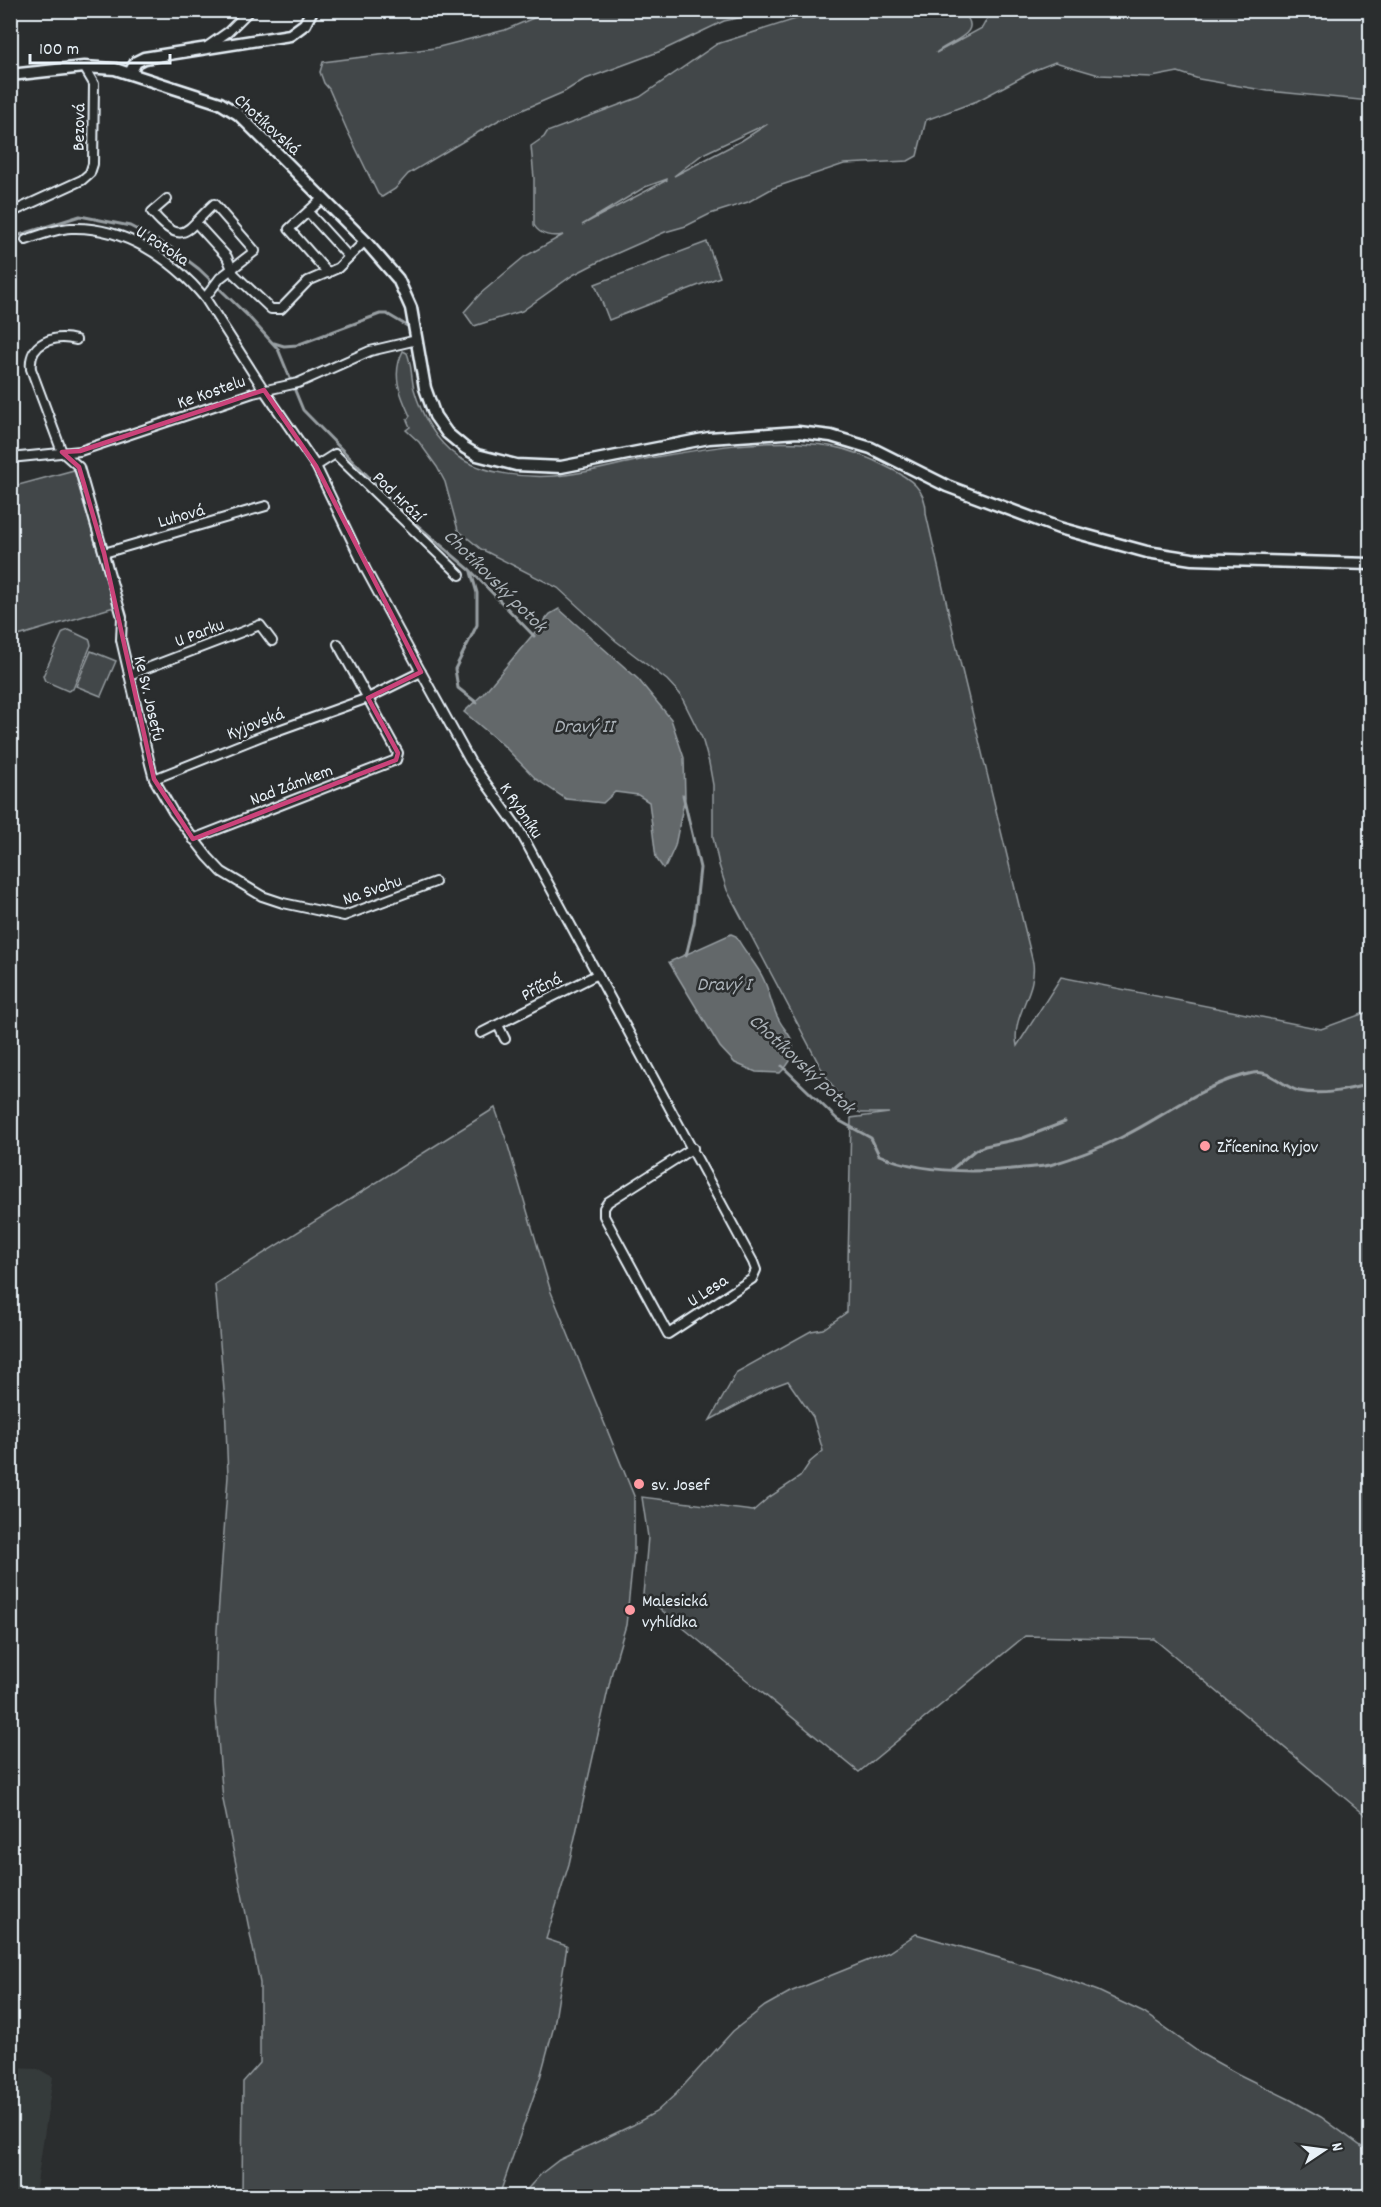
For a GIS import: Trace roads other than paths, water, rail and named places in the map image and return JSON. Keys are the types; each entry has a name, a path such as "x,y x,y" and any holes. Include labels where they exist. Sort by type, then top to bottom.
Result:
{"street":[{"path":"202,50 228,32 250,10"},
{"path":"130,73 136,62 144,58 290,35 305,24 312,10"},
{"name":"Bezová","path":"10,213 82,180 90,172 93,164 94,84 84,67"},
{"name":"Chotíkovská","path":"10,75 100,67 130,73 220,103 238,114 365,241 402,286 411,308 425,388 435,416 447,433 477,455 516,465 561,467 710,438 798,432 831,436 871,448 946,486 1059,528 1116,545 1192,559 1371,564"},
{"path":"323,198 289,229 328,273"},
{"name":"U Potoka","path":"167,199 152,212 162,224 173,231 182,232 191,228 214,204 255,251 220,278 208,295"},
{"path":"308,212 349,257"},
{"name":"U Potoka","path":"196,223 227,257 232,270 274,310 285,306 308,281 338,268 365,241"},
{"name":"U Potoka","path":"26,240 73,228 133,239 182,273 208,295 264,390"},
{"path":"62,452 31,369 30,359 37,346 62,337 76,340"},
{"name":"Ke Kostelu","path":"10,458 80,451 264,390 298,383 370,351 417,340"},
{"name":"K Rybníku","path":"264,390 316,466 366,570 470,761 518,828 693,1148"},
{"name":"Ke Sv. Josefu","path":"62,452 79,467 104,553 122,617 121,640 154,779 173,812 222,872 262,896 283,903"},
{"name":"Pod Hrází","path":"316,466 334,454 460,575"},
{"name":"Luhová","path":"104,553 266,506"},
{"name":"U Parku","path":"129,675 260,625 272,641"},
{"path":"338,644 368,698"},
{"name":"Kyjovská","path":"154,779 262,736 368,698 421,672"},
{"name":"Nad Zámkem","path":"193,839 396,760 398,756 368,698"},
{"name":"Na Svahu","path":"283,903 344,916 435,882"},
{"name":"Příčná","path":"481,1033 598,974"},
{"path":"498,1025 505,1039"},
{"name":"U Lesa","path":"693,1148 756,1270 752,1279 668,1334 604,1216 604,1208 608,1202 693,1148"}],"water":[{"name":"Dravý II","path":"559,609 638,679 671,719 684,758 685,797 675,846 663,868 656,858 649,802 638,795 615,792 603,803 566,799 536,779 503,745 464,712 483,694 550,614"},
{"name":"Dravý I","path":"731,934 736,936 761,974 781,1024 792,1041 792,1056 780,1073 756,1072 735,1063 720,1047 669,962"}],"waterway":[{"name":"Chotíkovský potok","path":"10,238 80,216 130,226 170,247 199,269 248,316 278,349 303,410 410,519 470,570 534,636"},
{"path":"274,343 284,346 297,345 380,314 387,314 409,327"},
{"path":"471,572 477,593 477,625 455,669 458,688 477,703"},
{"name":"Chotíkovský potok","path":"683,795 700,868 694,923 686,956"},
{"name":"Chotíkovský potok","path":"782,1066 838,1120 871,1138 879,1155 913,1166 968,1171 1043,1166 1068,1159 1122,1137 1218,1084 1253,1073 1259,1072 1271,1076 1299,1091 1317,1093 1334,1092 1370,1084"},
{"path":"952,1169 975,1150 1023,1138 1065,1122"}],"place":[{"name":"Zřícenina Kyjov","path":"1205,1146"},
{"name":"sv. Josef","path":"639,1484"},
{"name":"Malesická vyhlídka","path":"630,1610"}]}
